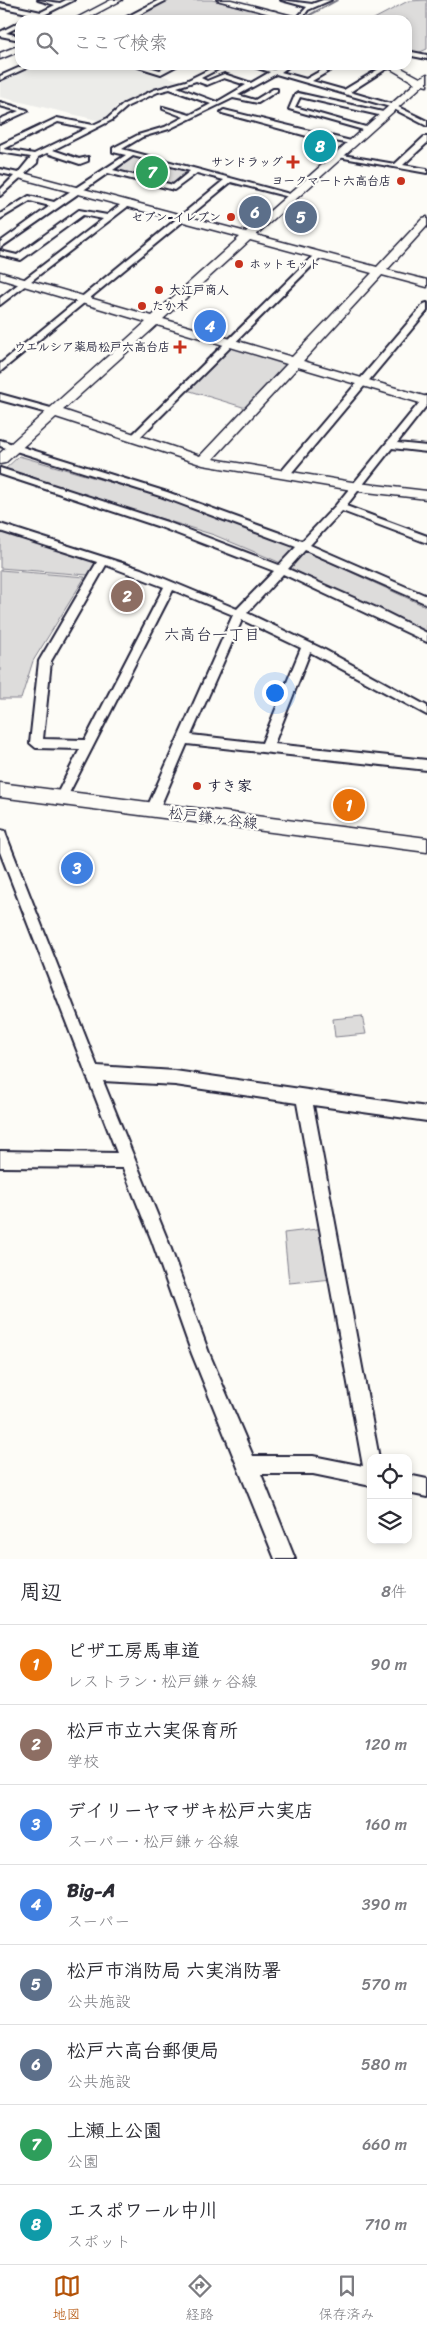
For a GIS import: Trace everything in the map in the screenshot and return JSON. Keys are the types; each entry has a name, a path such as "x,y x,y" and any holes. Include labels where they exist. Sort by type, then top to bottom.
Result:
{"street":[{"path":"40,0 60,5"},
{"path":"0,5 41,14 71,0"},
{"path":"87,15 118,0"},
{"path":"134,15 164,0"},
{"path":"221,0 285,15"},
{"path":"284,0 312,6"},
{"path":"302,15 306,9 328,0"},
{"path":"270,15 274,12"},
{"path":"15,26 0,34 15,37"},
{"path":"0,56 15,50"},
{"path":"417,55 427,50"},
{"path":"412,54 427,57"},
{"path":"0,78 18,70"},
{"path":"0,149 35,156 110,119 126,105 212,70"},
{"path":"269,70 345,92 427,124"},
{"path":"279,70 217,104 167,128 140,136 116,150 292,196"},
{"path":"308,81 327,70"},
{"path":"345,92 381,70"},
{"path":"0,460 351,142 388,110 425,83 400,70"},
{"path":"195,78 208,83 224,76 252,85"},
{"path":"171,88 217,104"},
{"path":"232,96 256,102 275,90"},
{"path":"367,129 291,108 298,95 388,110"},
{"path":"0,104 25,110 0,122"},
{"path":"165,108 190,117"},
{"path":"224,112 308,134 351,142"},
{"path":"0,149 57,120 93,127"},
{"path":"397,166 427,139"},
{"path":"46,150 80,162 85,159"},
{"path":"0,246 76,190 130,154"},
{"path":"0,194 34,161 35,156"},
{"path":"337,156 427,171"},
{"path":"106,170 174,188 195,171"},
{"path":"0,171 427,284"},
{"path":"0,370 229,180"},
{"path":"0,217 28,198 55,205"},
{"path":"0,302 127,204"},
{"path":"0,253 18,258 82,212 108,218"},
{"path":"203,461 427,220"},
{"path":"134,438 320,255"},
{"path":"0,275 426,401 358,487 239,614 152,810"},
{"path":"284,475 427,306"},
{"path":"0,397 55,412 203,461 358,487 427,495"},
{"path":"0,443 194,503 305,545 427,600"},
{"path":"390,445 427,449"},
{"path":"0,471 170,526 282,569 374,611 427,638"},
{"path":"340,507 427,540"},
{"path":"0,528 103,560 239,614 307,646 427,711"},
{"path":"88,745 36,743 45,661 103,560"},
{"path":"61,798 170,586"},
{"path":"266,748 307,646"},
{"path":"185,739 427,766"},
{"name":"松戸鎌ヶ谷線","path":"0,790 427,845"},
{"path":"0,835 92,1073 160,1241 201,1354 285,1559"},
{"path":"92,1073 175,1078 427,1114"},
{"path":"304,1097 370,1454"},
{"path":"0,1158 128,1161"},
{"path":"248,1465 314,1465 367,1476"},
{"path":"412,1485 427,1488"}],"shaded area":[{"path":"168,0 212,0 269,14 268,15 139,15"},
{"path":"427,0 427,49 418,53 412,52 412,15 381,15 408,1"},
{"path":"25,70 143,70 182,81 119,104 101,121 0,97 0,80"},
{"path":"134,157 190,171 191,173 175,186 112,171 112,169 129,158"},
{"path":"234,348 284,363 285,365 246,408 187,390 228,349"},
{"path":"19,456 189,505 296,547 427,607 427,634 274,560 214,535 4,470"},
{"path":"0,530 93,560 96,565 88,575 0,568"},
{"path":"0,570 85,577 33,661 21,699 0,699"},
{"path":"362,1016 366,1034 335,1037 333,1019"},
{"path":"325,1228 333,1279 289,1283 284,1233"}],"waterway":[{"path":"310,15 337,0"}],"place":[{"name":"エスポワール中川","path":"320,146"},
{"name":"サンドラッグ","path":"293,162"},
{"name":"上瀬上公園","path":"152,172"},
{"name":"ヨークマート六高台店","path":"401,181"},
{"name":"松戸六高台郵便局","path":"255,212"},
{"name":"セブン-イレブン","path":"231,217"},
{"name":"松戸市消防局 六実消防署","path":"301,217"},
{"name":"ホットモット","path":"239,264"},
{"name":"大江戸商人","path":"159,290"},
{"name":"たか木","path":"142,306"},
{"name":"Big-A","path":"210,326"},
{"name":"ウエルシア薬局松戸六高台店","path":"180,347"},
{"name":"松戸市立六実保育所","path":"127,596"},
{"name":"すき家","path":"197,786"},
{"name":"ピザ工房馬車道","path":"349,805"},
{"name":"デイリーヤマザキ松戸六実店","path":"77,868"}],"district":[{"name":"六高台一丁目","path":"212,634"}]}
